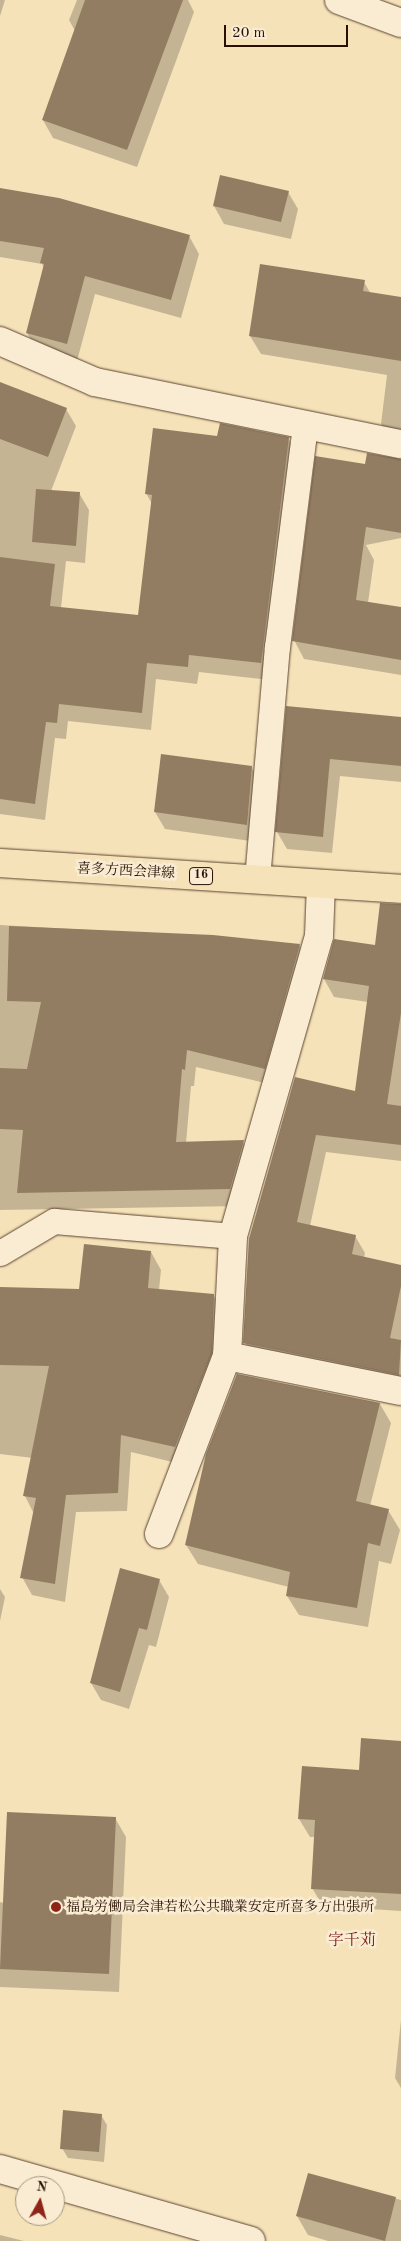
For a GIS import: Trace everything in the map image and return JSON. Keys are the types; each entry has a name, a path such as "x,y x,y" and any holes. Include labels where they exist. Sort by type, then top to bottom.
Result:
{"main road":[{"name":"喜多方西会津線","path":"0,863 401,889"}],"street":[{"path":"339,0 401,23"},
{"path":"0,341 95,382 401,444"},
{"path":"159,1534 226,1356 233,1236 319,936 321,884"},
{"path":"226,1356 401,1391"},
{"path":"0,2169 251,2241"}],"lane":[{"path":"257,879 277,647 305,424"},
{"path":"0,1253 54,1221 233,1236"}],"building":[{"path":"85,0 183,0 127,150 42,120"},
{"path":"220,175 289,191 281,222 213,206"},
{"path":"0,188 59,198 190,235 171,300 85,276 67,344 26,333 44,264 40,263 44,248 0,241"},
{"path":"260,264 365,280 363,291 401,297 401,361 249,336"},
{"path":"0,382 67,408 48,457 0,439"},
{"path":"220,423 289,437 261,663 189,655 188,667 147,663 142,713 59,704 57,723 46,722 35,804 0,799 0,557 55,564 50,606 138,615 152,495 145,494 153,428 217,436"},
{"path":"367,453 401,459 401,533 366,527 356,600 401,607 401,660 292,641 315,456 365,464"},
{"path":"36,489 80,492 76,546 32,542"},
{"path":"286,706 401,717 401,766 330,759 323,837 275,832"},
{"path":"161,754 252,766 247,825 154,812"},
{"path":"380,903 401,904 401,1013 387,1104 401,1106 401,1145 316,1135 297,1222 356,1235 352,1254 401,1265 401,1286 390,1338 401,1340 399,1375 243,1343 249,1239 295,1077 355,1091 369,986 323,979 334,939 375,945"},
{"path":"9,926 213,935 300,944 265,1069 187,1050 185,1070 182,1069 176,1142 244,1140 230,1189 17,1193 23,1130 0,1129 0,1068 27,1069 41,1002 7,1001"},
{"path":"84,1244 151,1251 148,1288 214,1294 212,1353 175,1447 121,1435 118,1493 66,1495 55,1584 20,1578 36,1498 23,1496 49,1366 0,1365 0,1287 79,1289"},
{"path":"237,1374 380,1403 356,1501 389,1509 380,1546 368,1543 357,1608 286,1596 290,1572 185,1545 206,1454"},
{"path":"120,1568 160,1579 147,1630 139,1628 120,1692 90,1683"},
{"path":"361,1738 401,1741 401,1894 311,1889 315,1820 298,1819 302,1766 359,1770"},
{"path":"7,1812 116,1817 109,1974 0,1969"},
{"path":"63,2110 102,2114 99,2152 60,2149"},
{"path":"308,2173 396,2197 385,2241 296,2216"}],"place":[{"name":"福島労働局会津若松公共職業安定所喜多方出張所","path":"56,1907"}],"district":[{"name":"字千苅","path":"352,1941"}]}
